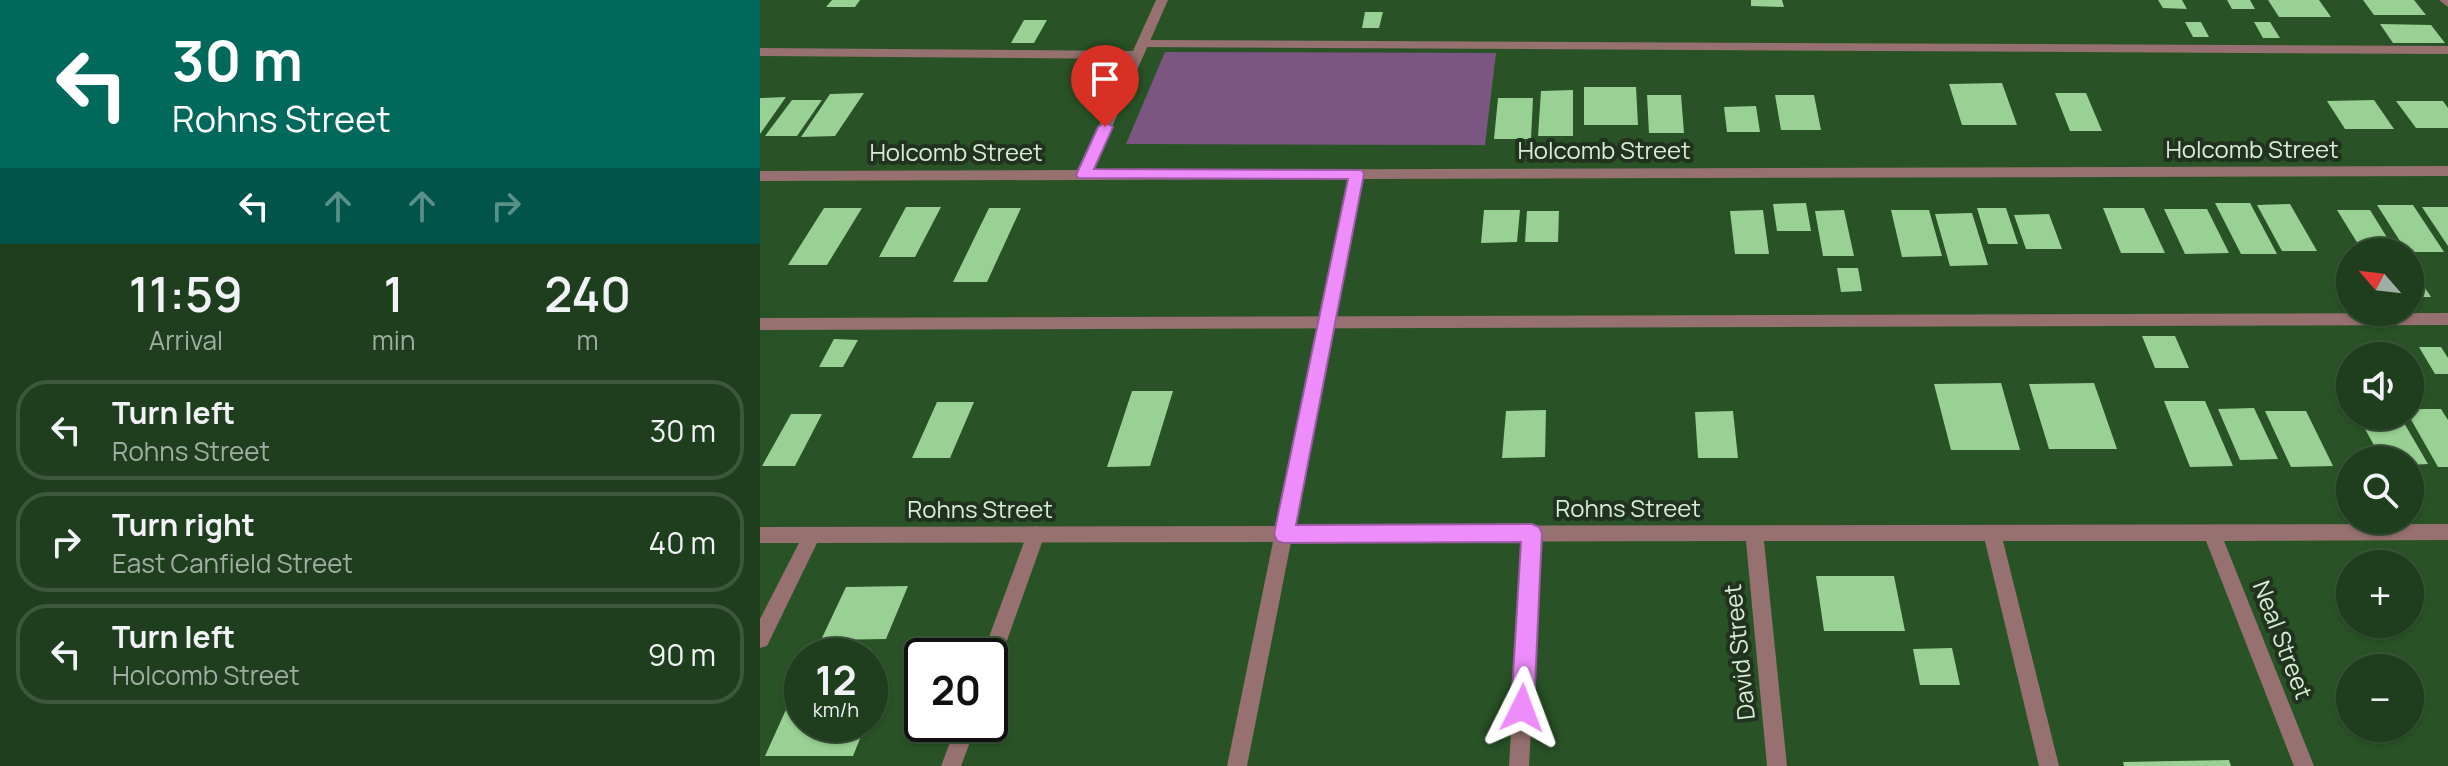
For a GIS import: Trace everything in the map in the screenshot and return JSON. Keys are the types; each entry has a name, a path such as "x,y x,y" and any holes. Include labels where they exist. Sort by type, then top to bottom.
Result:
{"street":[{"path":"1084,175 1162,0"},
{"path":"760,52 2448,50"},
{"name":"Holcomb Street","path":"760,176 2448,171"},
{"path":"1237,766 1356,174"},
{"path":"760,324 2448,319"},
{"name":"Neal Street","path":"2212,532 2304,766"},
{"name":"Rohns Street","path":"760,535 2448,532"},
{"path":"1519,766 1532,533"},
{"name":"David Street","path":"1754,533 1777,766"},
{"path":"1992,533 2049,766"},
{"path":"998,638 1036,534"},
{"path":"760,639 812,535"},
{"path":"951,766 960,742"}],"shaded area":[{"path":"1165,52 1496,53 1485,145 1126,144"}],"building":[{"path":"832,0 860,0 855,7 826,7"},
{"path":"1751,0 1782,0 1784,7 1751,6"},
{"path":"2158,0 2182,0 2187,9 2163,8"},
{"path":"2227,0 2250,0 2255,9 2232,9"},
{"path":"2268,0 2319,0 2331,17 2279,17"},
{"path":"2363,0 2414,0 2426,15 2374,15"},
{"path":"1365,12 1383,12 1379,28 1362,28"},
{"path":"1024,20 1047,20 1034,43 1011,43"},
{"path":"2185,22 2201,22 2209,37 2193,37"},
{"path":"2254,22 2270,22 2280,38 2263,38"},
{"path":"2380,24 2431,25 2445,43 2393,43"},
{"path":"2002,83 2017,125 1962,125 1949,84"},
{"path":"1584,87 1636,87 1638,125 1584,125"},
{"path":"1573,90 1573,136 1538,136 1541,91"},
{"path":"864,93 835,136 801,137 830,94"},
{"path":"2055,93 2086,93 2102,131 2070,131"},
{"path":"1647,95 1681,95 1684,133 1649,133"},
{"path":"1775,95 1814,95 1821,130 1781,130"},
{"path":"786,97 760,134 760,98"},
{"path":"1498,98 1533,98 1531,139 1494,139"},
{"path":"792,100 822,100 797,136 765,136"},
{"path":"2374,100 2394,129 2345,129 2327,101"},
{"path":"2396,101 2443,101 2448,108 2448,128 2416,128"},
{"path":"1756,106 1760,132 1727,132 1724,107"},
{"path":"1806,203 1811,231 1777,231 1773,204"},
{"path":"2215,203 2250,203 2277,254 2241,254"},
{"path":"2290,204 2317,251 2282,251 2257,205"},
{"path":"2377,205 2413,205 2444,252 2424,252 2424,238 2398,238"},
{"path":"906,207 941,207 915,257 879,257"},
{"path":"2422,207 2448,207 2448,246"},
{"path":"824,208 862,208 827,265 788,265"},
{"path":"989,208 1021,208 987,282 953,282"},
{"path":"1977,208 2006,208 2018,244 1988,244"},
{"path":"2103,208 2144,208 2165,253 2121,253"},
{"path":"2164,209 2207,209 2229,253 2185,254"},
{"path":"1484,210 1520,210 1517,242 1481,243"},
{"path":"1763,210 1769,254 1735,254 1730,211"},
{"path":"1844,210 1854,256 1823,256 1815,211"},
{"path":"1891,210 1929,210 1942,256 1902,257"},
{"path":"2337,210 2370,210 2387,238 2354,238"},
{"path":"1527,211 1559,211 1558,242 1525,242"},
{"path":"1972,213 1988,265 1950,266 1935,214"},
{"path":"2049,214 2062,249 2026,249 2014,215"},
{"path":"1837,268 1858,268 1862,291 1841,292"},
{"path":"2142,336 2175,336 2189,368 2155,368"},
{"path":"834,339 858,340 843,367 819,367"},
{"path":"2424,347 2441,347 2448,358 2448,374 2435,374 2424,355"},
{"path":"2001,383 2020,450 1951,450 1934,384"},
{"path":"2094,383 2117,449 2049,449 2029,384"},
{"path":"1132,391 1173,391 1150,466 1107,467"},
{"path":"2164,401 2205,401 2233,466 2190,467"},
{"path":"937,402 974,402 950,458 912,458"},
{"path":"2254,408 2278,459 2240,460 2218,409"},
{"path":"2424,409 2441,409 2448,420 2448,467 2438,467 2417,430 2424,430"},
{"path":"1546,410 1545,457 1502,458 1506,411"},
{"path":"1733,411 1738,458 1698,458 1695,412"},
{"path":"2265,411 2306,411 2333,466 2291,467"},
{"path":"791,414 822,414 795,466 762,466"},
{"path":"2366,430 2408,430 2418,446 2374,446"},
{"path":"1816,576 1894,576 1905,631 1824,631"},
{"path":"908,586 886,638 822,638 846,587"},
{"path":"1952,648 1960,685 1920,685 1913,649"},
{"path":"784,714 784,742 859,742 853,756 765,756"},
{"path":"2229,760 2231,766 2124,766 2123,762"}],"route":[{"path":"1105,127 1084,175 1356,174 1284,534 1532,533 1522,708"}]}
